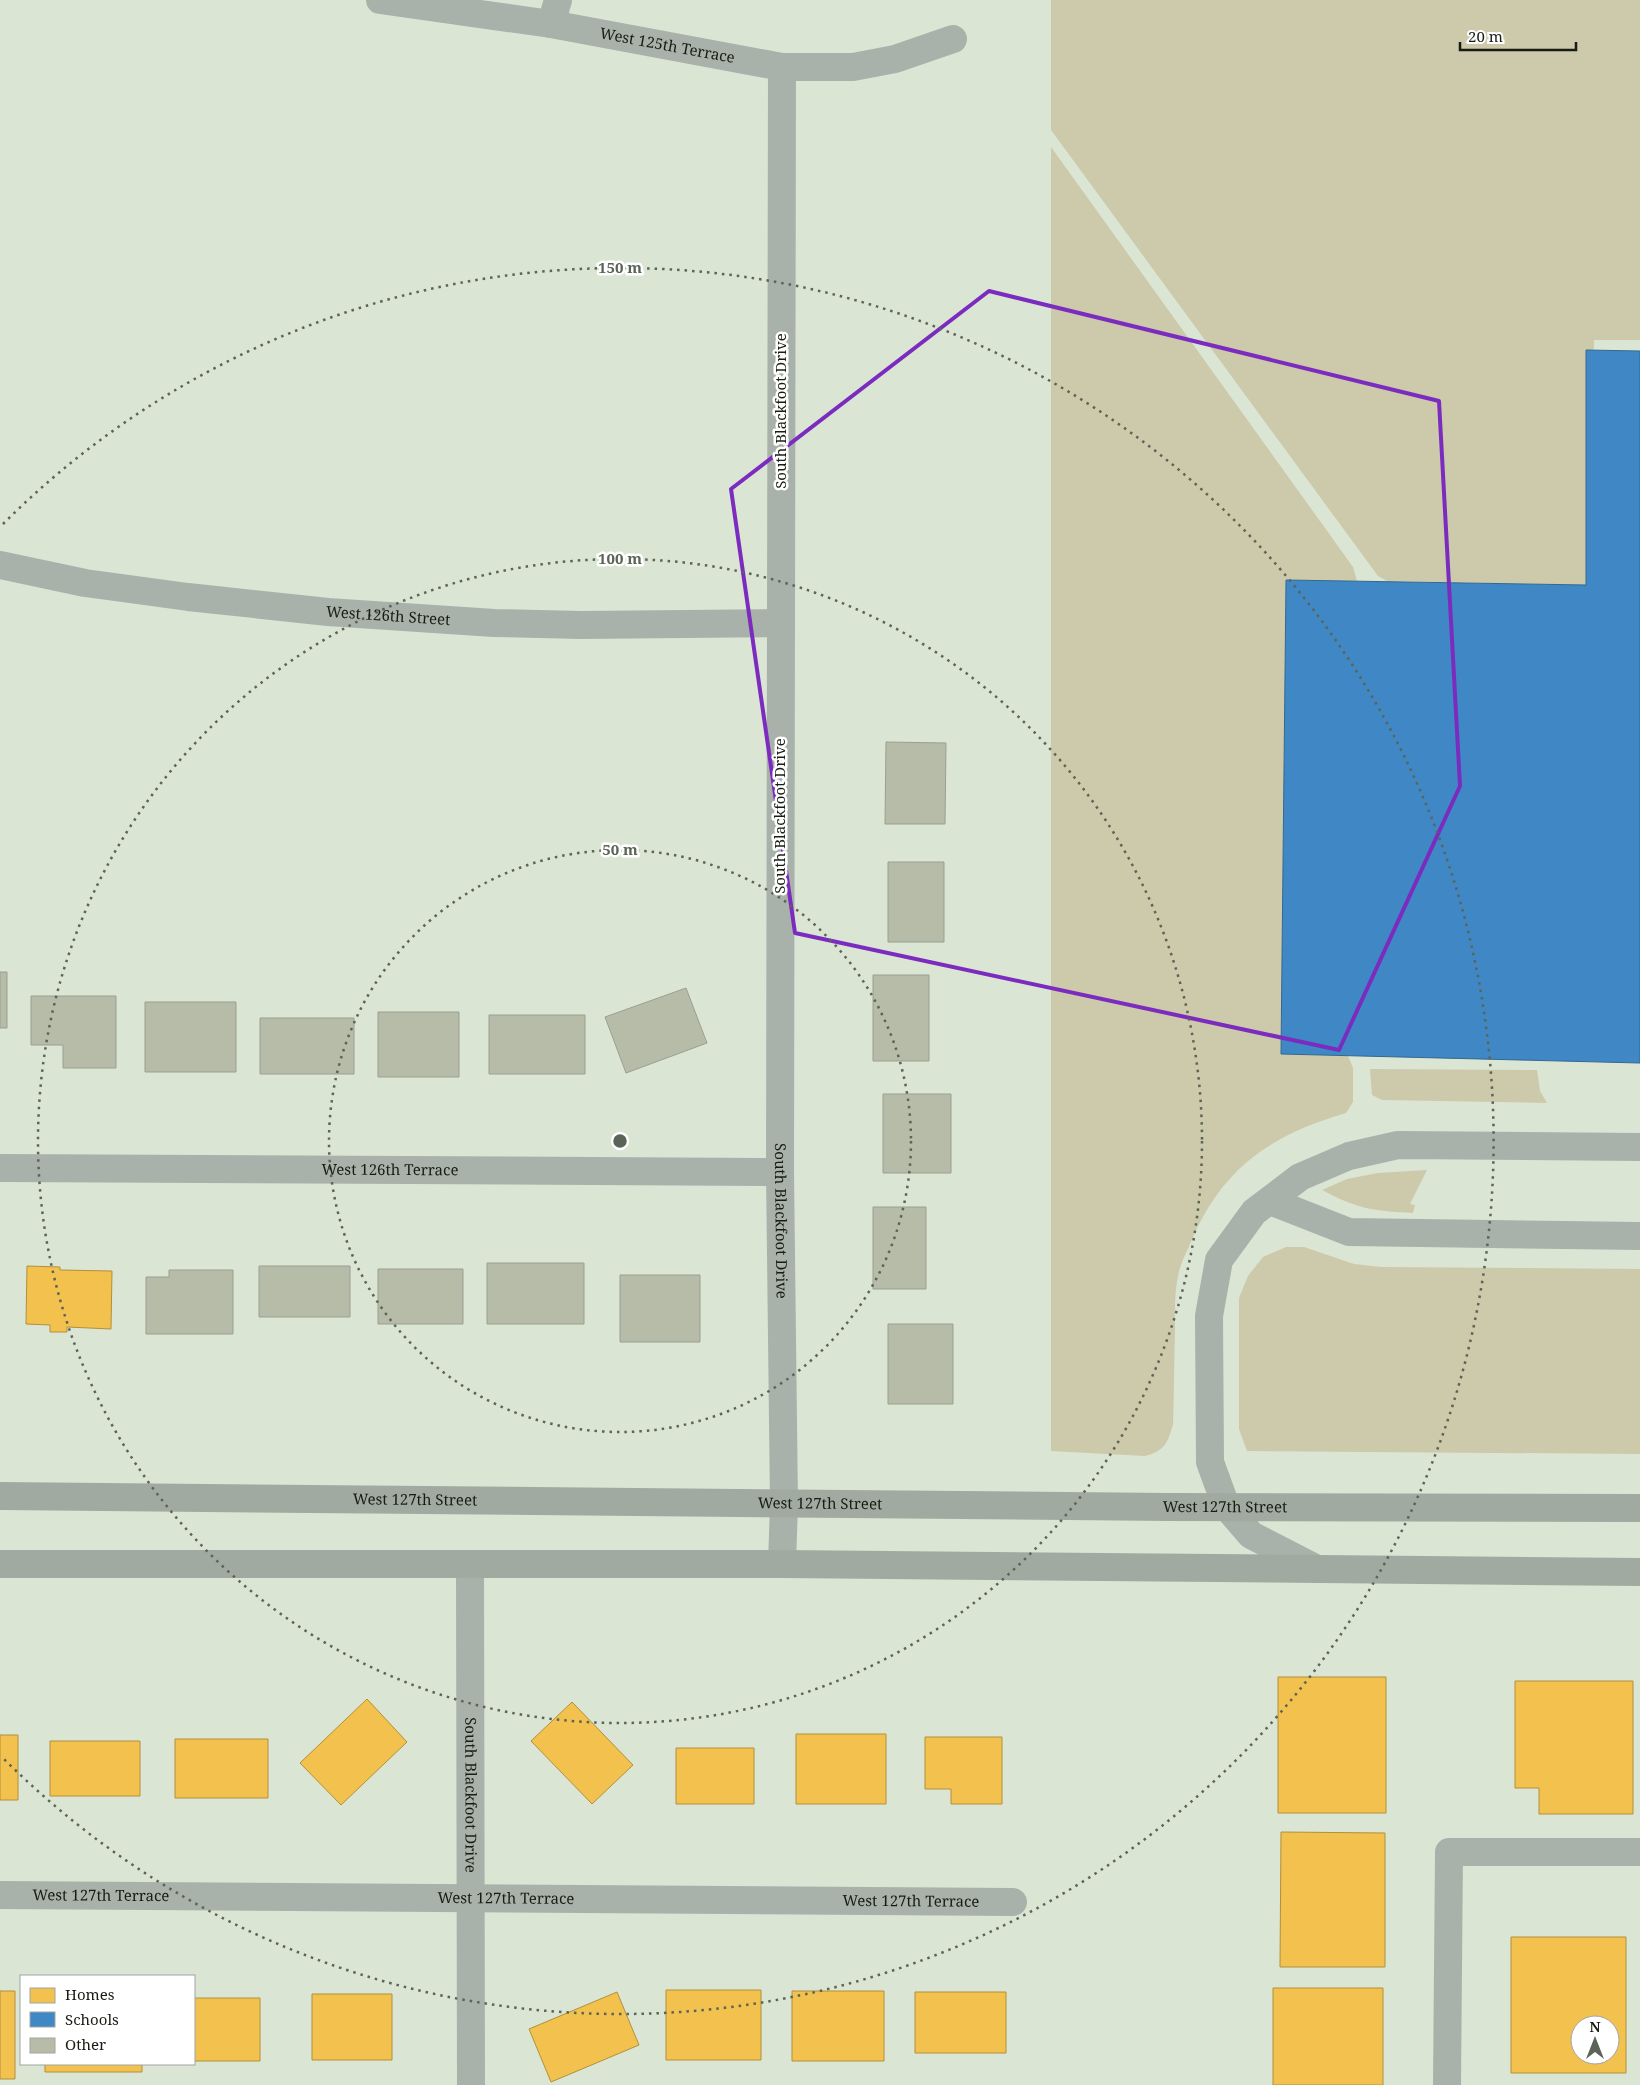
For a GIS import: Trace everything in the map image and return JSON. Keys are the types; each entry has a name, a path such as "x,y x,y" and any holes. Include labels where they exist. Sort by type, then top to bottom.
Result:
{"main road":[{"name":"West 127th Street","path":"0,1496 1167,1507 1640,1508"},
{"path":"0,1564 470,1566 782,1564 1640,1572"}],"street":[{"name":"West 125th Terrace","path":"380,0 554,12 782,67 853,67 895,59 953,39"},
{"name":"South Blackfoot Drive","path":"782,67 780,1172 784,1504 782,1564"},
{"name":"West 126th Street","path":"0,565 85,583 188,597 338,612 514,624 781,623"},
{"path":"1316,1569 1251,1535 1226,1506 1210,1462 1209,1316 1219,1260 1254,1212 1300,1178 1349,1156 1398,1145 1640,1147"},
{"name":"West 126th Terrace","path":"0,1168 780,1172"},
{"path":"1270,1201 1349,1232 1640,1236"},
{"name":"South Blackfoot Drive","path":"470,1566 471,2085"},
{"path":"1447,2085 1449,1852 1640,1852"},
{"name":"West 127th Terrace","path":"0,1895 1013,1902"}],"highlighted area":[{"path":"989,291 1439,401 1460,786 1339,1050 795,933 731,489"}],"shaded area":[{"path":"1051,0 1640,0 1640,340 1594,340 1586,585 1387,581 1378,576 1051,130"},
{"path":"1051,147 1353,567 1357,581 1286,580 1281,1054 1348,1056 1353,1068 1353,1102 1346,1113 1296,1131 1274,1142 1254,1156 1220,1190 1206,1212 1183,1260 1177,1284 1173,1424 1165,1445 1152,1454 1145,1456 1051,1451"},
{"path":"1370,1069 1537,1070 1540,1091 1547,1103 1382,1100 1372,1095"},
{"path":"1427,1170 1410,1204 1415,1205 1413,1213 1366,1208 1322,1190 1347,1179 1378,1173"},
{"path":"1286,1247 1304,1247 1354,1264 1381,1267 1640,1269 1640,1454 1247,1451 1239,1429 1239,1298 1248,1276 1263,1257"}],"building: Homes":[{"path":"27,1266 60,1267 60,1270 112,1271 111,1329 67,1327 67,1332 50,1332 50,1325 26,1324"},
{"path":"1278,1677 1386,1677 1386,1813 1278,1813"},
{"path":"1515,1681 1633,1681 1633,1814 1539,1814 1539,1788 1515,1788"},
{"path":"367,1699 407,1742 341,1805 300,1763"},
{"path":"572,1702 633,1765 592,1804 531,1741"},
{"path":"796,1734 886,1734 886,1804 796,1804"},
{"path":"0,1735 18,1735 18,1800 0,1800"},
{"path":"925,1737 1002,1737 1002,1804 951,1804 951,1789 925,1789"},
{"path":"175,1739 268,1739 268,1798 175,1798"},
{"path":"50,1741 140,1741 140,1796 50,1796"},
{"path":"676,1748 754,1748 754,1804 676,1804"},
{"path":"1281,1832 1385,1833 1385,1967 1280,1967"},
{"path":"1511,1937 1626,1937 1626,2073 1511,2073"},
{"path":"1273,1988 1383,1988 1383,2085 1273,2085"},
{"path":"666,1990 761,1990 761,2060 666,2060"},
{"path":"0,1991 15,1991 15,2079 0,2079"},
{"path":"792,1991 884,1991 884,2061 792,2061"},
{"path":"617,1992 639,2045 551,2082 529,2029"},
{"path":"915,1992 1006,1992 1006,2053 915,2053"},
{"path":"312,1994 392,1994 392,2060 312,2060"},
{"path":"195,1998 260,1998 260,2061 195,2061"},
{"path":"45,2065 142,2065 142,2072 45,2072"}],"building: Schools":[{"path":"1586,350 1640,351 1640,1063 1281,1054 1286,580 1586,585"}],"building: Other":[{"path":"886,742 946,743 945,824 885,824"},
{"path":"888,862 944,862 944,942 888,942"},
{"path":"0,972 7,972 7,1028 0,1028"},
{"path":"873,975 929,975 929,1061 873,1061"},
{"path":"686,988 707,1043 626,1073 605,1017"},
{"path":"31,996 116,996 116,1068 63,1068 63,1045 31,1045"},
{"path":"145,1002 236,1002 236,1072 145,1072"},
{"path":"378,1012 459,1012 459,1077 378,1077"},
{"path":"489,1015 585,1015 585,1074 489,1074"},
{"path":"260,1018 354,1018 354,1074 260,1074"},
{"path":"883,1094 951,1094 951,1173 883,1173"},
{"path":"873,1207 926,1207 926,1289 873,1289"},
{"path":"487,1263 584,1263 584,1324 487,1324"},
{"path":"259,1266 350,1266 350,1317 259,1317"},
{"path":"378,1269 463,1269 463,1324 378,1324"},
{"path":"169,1270 233,1270 233,1334 146,1334 146,1277 169,1277"},
{"path":"620,1275 700,1275 700,1342 620,1342"},
{"path":"888,1324 953,1324 953,1404 888,1404"}]}
